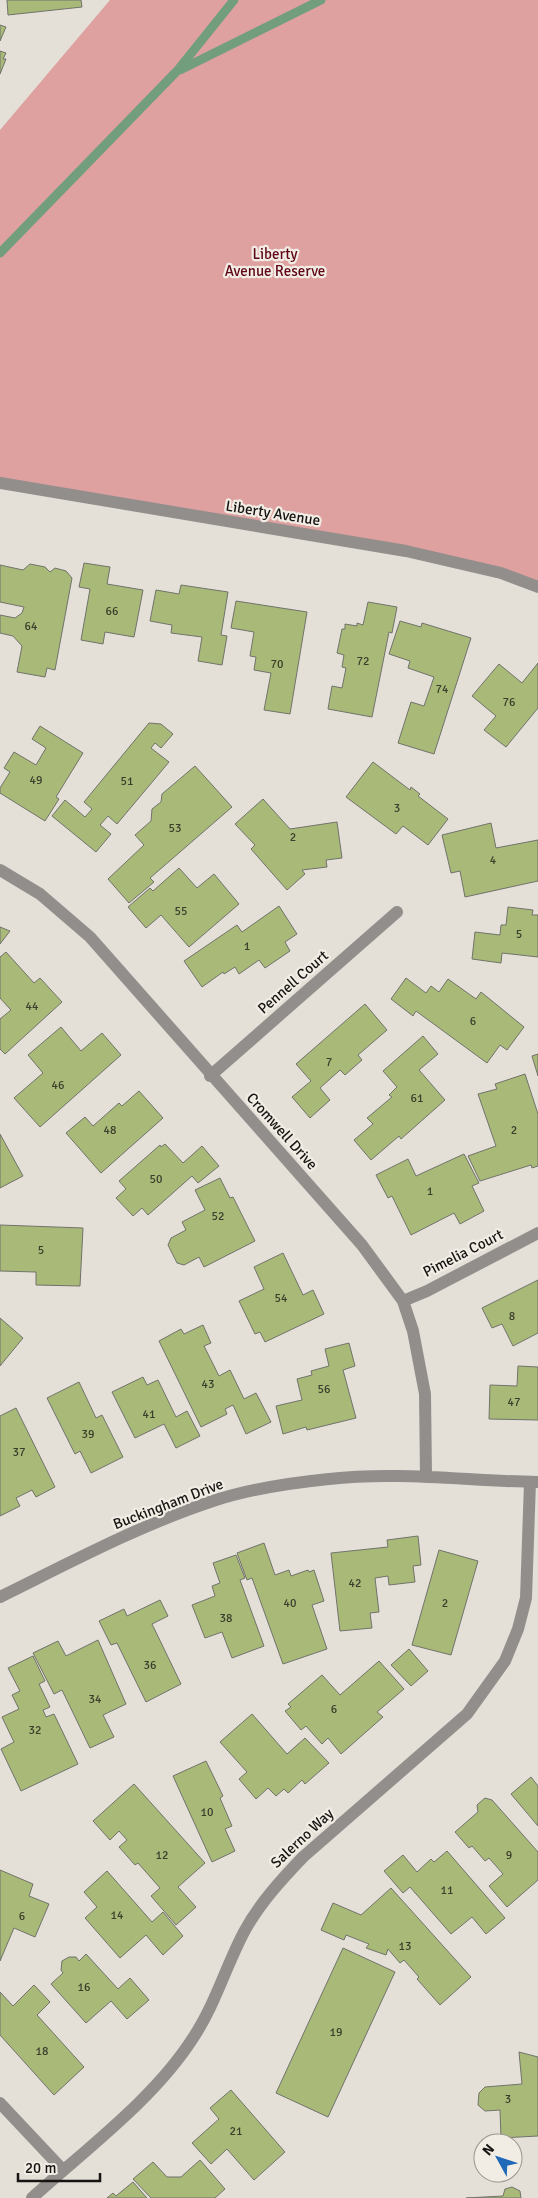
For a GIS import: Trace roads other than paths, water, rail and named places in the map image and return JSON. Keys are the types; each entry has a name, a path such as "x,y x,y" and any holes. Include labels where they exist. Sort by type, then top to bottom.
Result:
{"street":[{"name":"Liberty Avenue","path":"0,483 406,551 501,573 538,587"},
{"name":"Cromwell Drive","path":"0,870 40,894 90,937 210,1076 362,1245 403,1301 413,1331 425,1394 426,1476"},
{"name":"Pennell Court","path":"210,1076 397,912"},
{"name":"Pimelia Court","path":"403,1301 538,1233"},
{"name":"Buckingham Drive","path":"0,1597 84,1556 211,1502 265,1487 331,1478 426,1476 534,1482"},
{"name":"Salerno Way","path":"32,2198 152,2090 177,2060 198,2030 244,1931 282,1879 302,1857 441,1738 466,1714 487,1688 505,1661 518,1629 526,1598 534,1482"},
{"path":"0,2103 63,2170"}],"waterway":[{"path":"0,253 177,71 234,0"},
{"path":"180,70 321,0"}],"park label":[{"name":"Liberty Avenue Reserve","path":"275,262"}]}
